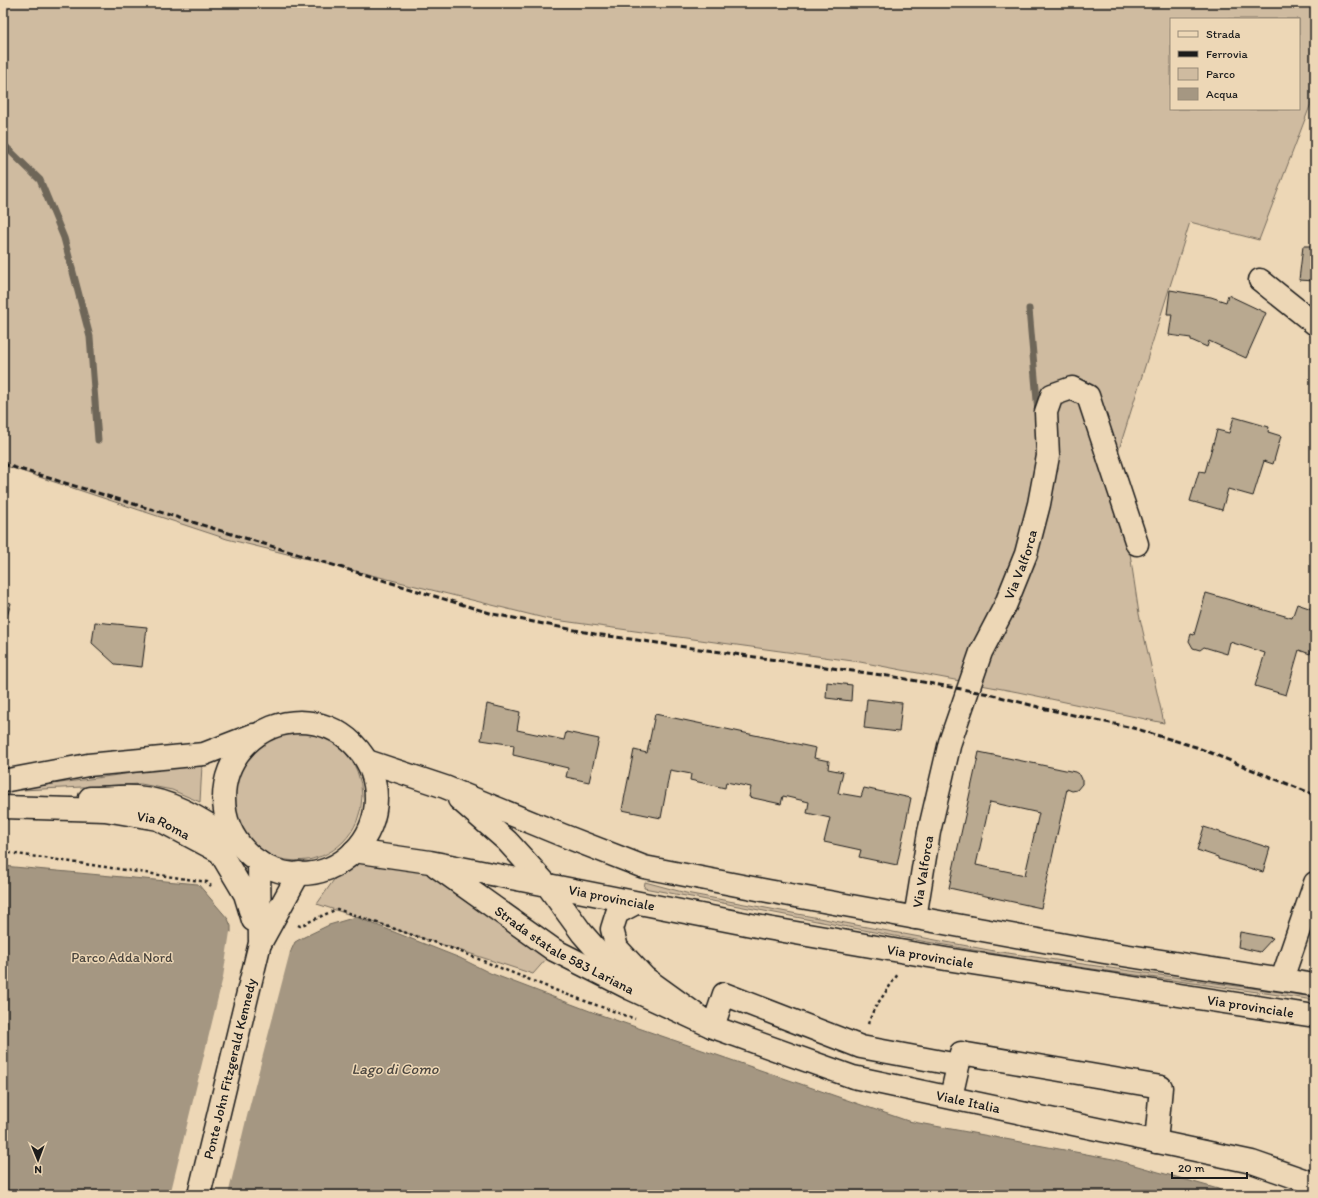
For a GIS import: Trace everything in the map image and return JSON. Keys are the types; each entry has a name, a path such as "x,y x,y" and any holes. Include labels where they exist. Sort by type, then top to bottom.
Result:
{"main road":[{"path":"1260,280 1315,324"},
{"name":"Via Valforca","path":"915,918 929,832 950,742 981,652 1005,606 1026,554 1039,504 1048,456 1046,412 1052,394 1072,388 1088,396 1137,544"},
{"path":"3,780 88,765 204,754 271,728 284,724 298,722 325,726 338,732 349,740 367,761 375,784 376,808 368,831 360,845 341,862 329,868 312,873 299,874 277,870 253,858 240,845 231,829 225,812 224,794 227,776 235,760 246,745 255,737 271,728"},
{"path":"367,761 445,787 644,867 768,892 1104,952 1315,984"},
{"name":"Strada statale 583 Lariana","path":"445,787 507,841 547,885 582,933 631,989"},
{"name":"Via Roma","path":"3,802 135,797 148,799 167,803 191,813 240,845"},
{"name":"Via Roma","path":"3,807 105,810 158,819 220,852 245,894 260,943"},
{"name":"Via provinciale","path":"354,851 430,862 767,928 912,953 1315,1016"},
{"name":"Ponte John Fitzgerald Kennedy","path":"198,1195 260,943 259,862"},
{"name":"Strada statale 583 Lariana","path":"430,862 554,950 631,989"},
{"name":"Ponte John Fitzgerald Kennedy","path":"260,943 299,874"},
{"path":"1282,979 1315,883"},
{"name":"Strada statale 583 Lariana","path":"636,902 617,913 612,929 617,948 645,978 713,1027"},
{"name":"Viale Italia","path":"631,989 713,1027 853,1077 1252,1162 1315,1184"},
{"path":"713,1027 724,994 861,1047 958,1065"},
{"path":"951,1097 961,1053 1161,1087 1156,1142"}],"path":[{"path":"861,1047 874,1009 912,953"}],"green space":[{"path":"3,3 1315,3 1315,93 1259,240 1190,222 1116,459 1139,614 1164,723 1018,692 860,662 548,619 227,539 3,465"},
{"path":"303,731 316,733 328,738 348,755 355,765 360,777 362,796 360,815 355,827 338,847 328,854 316,859 291,861 278,859 266,854 246,837 239,827 234,815 232,790 234,777 239,765 256,745 266,738 278,733"},
{"path":"202,765 200,802 172,790 141,784 3,791 168,768"},
{"path":"354,851 430,862 547,958 533,974 317,904"},
{"path":"645,882 686,893 994,951 1315,997 1315,1000 1042,962 916,940 644,888"}],"water":[{"name":"Lago di Como","path":"3,866 198,884 228,919 231,926 231,934 290,953 295,942 302,938 329,925 356,917 460,958 490,973 595,1013 908,1121 1113,1159 1218,1189 1227,1195 3,1195"}],"pier":[{"path":"230,932 289,951 291,948 228,1195 170,1195 223,977"}],"building":[{"path":"1303,246 1315,246 1315,281 1299,280"},
{"path":"1170,290 1211,297 1226,302 1228,295 1266,313 1246,358 1209,341 1207,347 1191,340 1191,338 1169,335 1172,314 1167,314"},
{"path":"1234,417 1269,427 1268,432 1281,436 1273,464 1264,461 1253,496 1228,489 1222,510 1190,501 1199,471 1205,472 1217,430 1229,433"},
{"path":"1206,593 1292,618 1297,604 1315,610 1315,636 1310,654 1299,650 1286,695 1255,686 1265,653 1230,642 1227,654 1204,647 1200,650 1193,648 1189,641 1191,634 1194,635"},
{"path":"3,601 11,603 3,630"},
{"path":"95,622 147,627 142,667 115,664 92,643"},
{"path":"827,682 852,685 851,701 826,698"},
{"path":"867,699 902,703 899,732 864,728"},
{"path":"487,704 520,712 517,730 564,740 566,732 599,739 589,782 566,777 568,768 513,755 514,745 481,740"},
{"path":"655,714 816,748 814,758 829,761 828,769 843,772 838,793 861,797 864,788 911,798 897,865 859,857 861,850 824,842 830,818 807,813 809,802 783,796 781,804 749,797 751,787 726,782 725,788 690,780 691,774 670,770 661,818 622,810 634,750 647,753"},
{"path":"979,752 1075,772 1080,775 1082,784 1077,790 1072,791 1067,789 1041,908 949,888","holes":["990,802 1039,813 1025,875 976,865"]},
{"path":"1204,827 1270,848 1263,872 1218,859 1218,857 1197,850"},
{"path":"1240,932 1273,938 1260,952 1238,947"}],"waterway":[{"path":"3,144 40,180 64,238 90,337 98,440"},
{"path":"1029,309 1038,412"}],"railway":[{"path":"3,464 493,614 595,634 895,677 989,694 1046,709 1133,728 1196,747 1315,795"}],"park label":[{"name":"Parco Adda Nord","path":"122,957"}]}
